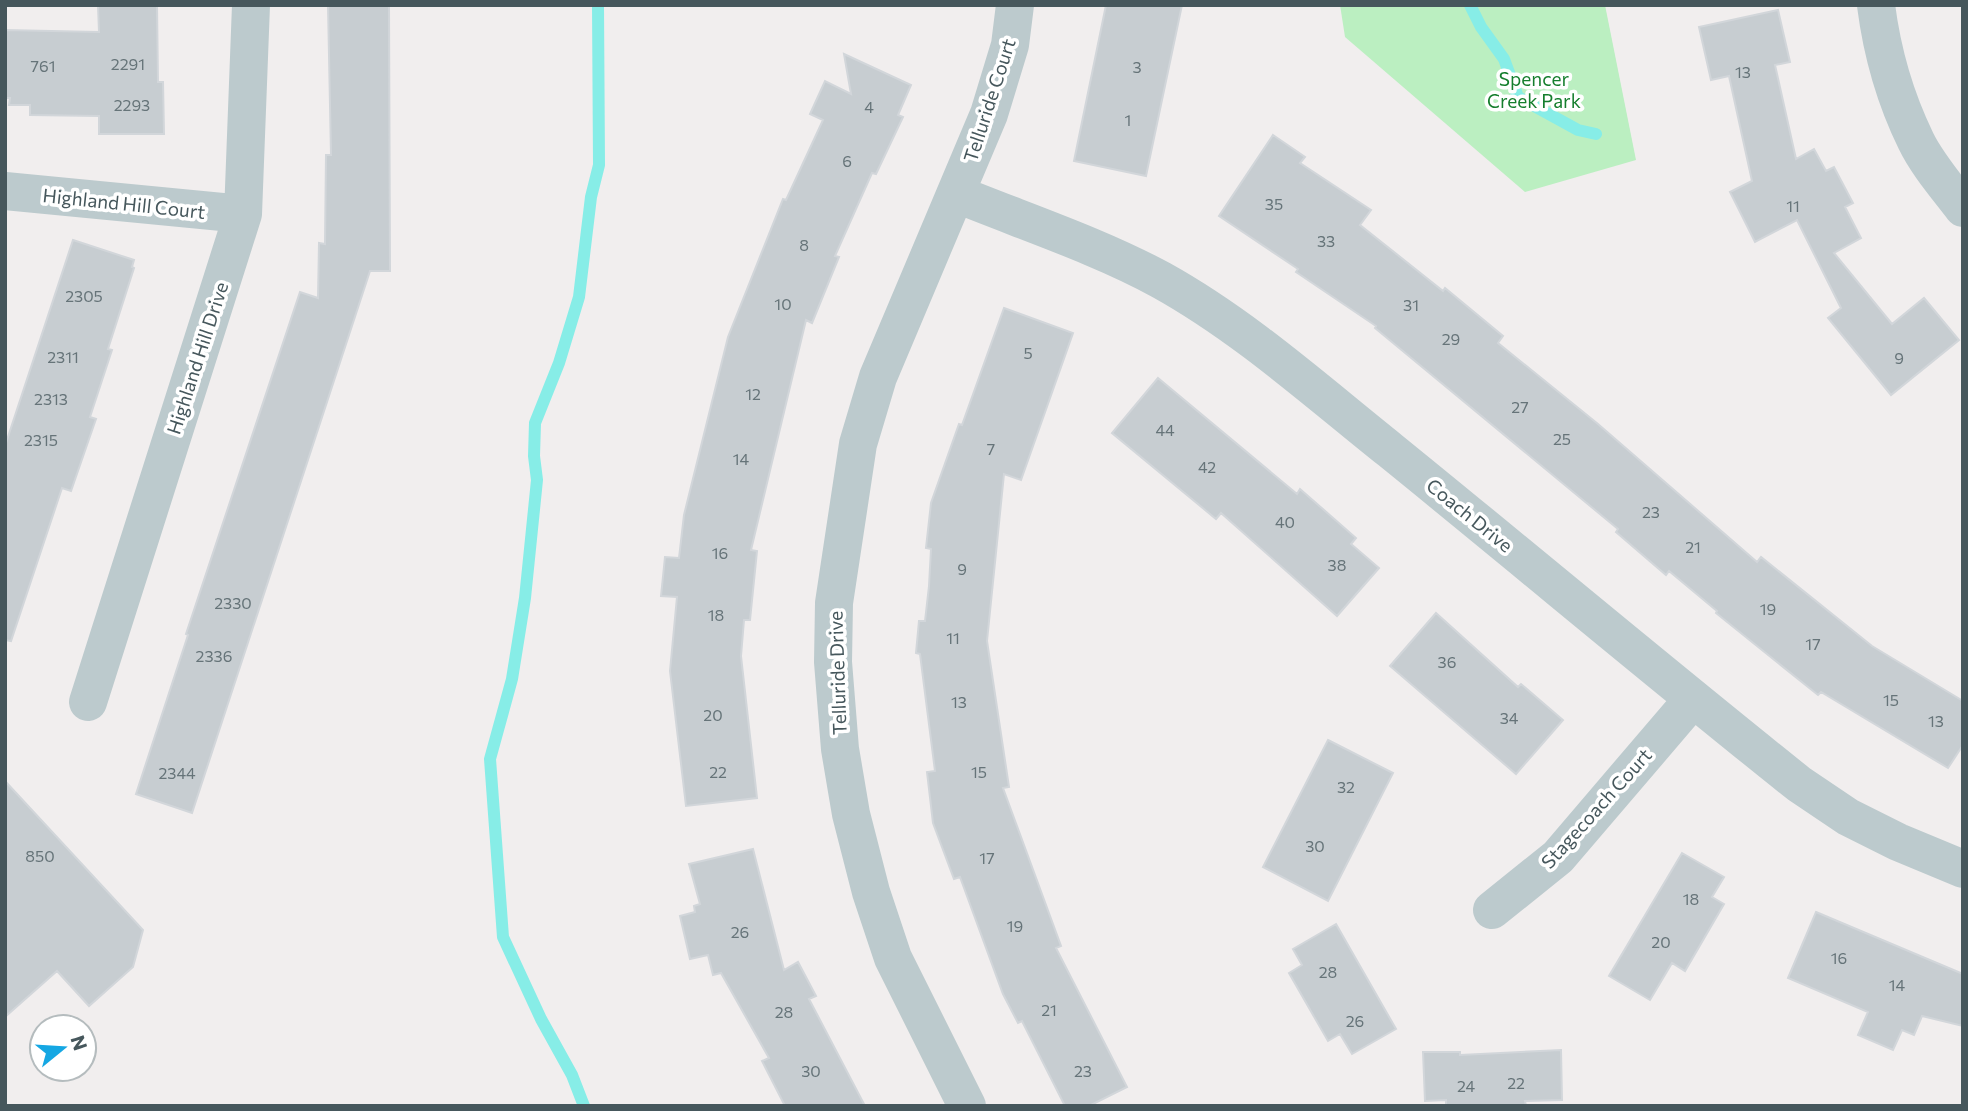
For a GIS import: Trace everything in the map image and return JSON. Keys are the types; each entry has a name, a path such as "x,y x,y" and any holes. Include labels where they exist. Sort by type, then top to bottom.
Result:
{"street":[{"name":"Highland Hill Drive","path":"88,702 243,214 251,5"},
{"name":"Telluride Court","path":"957,194 989,114 1010,45 1015,5"},
{"path":"1876,5 1880,36 1897,96 1917,144 1963,208"},
{"name":"Highland Hill Court","path":"5,191 243,214"},
{"name":"Coach Drive","path":"957,194 1119,260 1160,280 1211,311 1484,526 1799,784 1848,817 1898,842 1963,869"},
{"name":"Telluride Drive","path":"957,194 878,377 858,444 834,603 833,662 840,749 851,814 871,892 893,958 967,1106"},
{"name":"Stagecoach Court","path":"1492,910 1558,857 1693,699"}],"green space":[{"name":"Spencer Creek Park","path":"1340,5 1605,5 1636,160 1525,192 1345,37"}],"building":[{"path":"98,5 157,5 158,82 163,82 164,134 99,134 99,116 30,115 30,105 9,105 10,98 5,98 5,30 99,32"},
{"path":"328,5 389,5 390,271 370,271 192,813 136,794 188,635 186,634 300,292 318,298 319,243 325,244 326,155 331,155"},
{"path":"1106,5 1182,5 1146,176 1074,161"},
{"path":"1778,10 1790,62 1775,65 1796,159 1814,149 1826,171 1834,167 1853,203 1845,207 1861,238 1834,253 1892,324 1924,298 1959,340 1891,395 1828,318 1841,308 1797,220 1755,242 1730,192 1752,181 1729,76 1711,80 1699,27"},
{"path":"844,54 911,85 898,115 903,117 876,174 872,173 835,256 839,257 812,323 806,320 751,550 757,551 750,620 744,620 741,656 757,798 686,806 670,671 677,597 661,596 665,557 679,558 684,515 728,337 783,199 786,200 823,120 810,114 825,81 851,94"},
{"path":"1273,135 1305,157 1300,163 1371,210 1360,225 1443,291 1445,288 1503,336 1498,343 1598,424 1757,562 1761,557 1872,646 1963,701 1963,745 1948,768 1821,692 1818,695 1716,613 1717,611 1669,571 1666,575 1616,532 1618,529 1375,328 1376,326 1219,216"},
{"path":"73,240 134,260 134,268 108,349 112,350 90,417 96,419 71,491 62,488 11,641 5,640 5,446"},
{"path":"1004,308 1073,333 1021,480 1004,474 987,641 1009,787 1003,788 1061,946 1056,948 1127,1087 1089,1106 1065,1106 1022,1021 1018,1023 1003,994 960,877 954,879 933,823 927,772 935,771 920,654 916,653 919,621 925,621 929,586 931,549 926,548 931,503"},
{"path":"1158,378 1297,494 1300,489 1356,538 1351,544 1379,568 1337,616 1221,513 1216,519 1112,433"},
{"path":"1436,613 1518,687 1521,684 1563,720 1516,774 1390,666"},
{"path":"1328,740 1393,773 1328,901 1263,867"},
{"path":"5,781 143,930 133,967 89,1006 57,971 5,1017"},
{"path":"753,849 784,970 798,962 816,996 809,999 865,1106 785,1106 762,1061 769,1058 721,973 713,975 708,955 690,959 680,916 695,912 694,906 700,904 689,864"},
{"path":"1682,853 1724,877 1712,897 1724,904 1685,971 1672,963 1650,1000 1609,976"},
{"path":"1816,912 1963,974 1963,1026 1922,1016 1914,1035 1902,1030 1893,1050 1858,1035 1868,1012 1788,978"},
{"path":"1336,924 1396,1029 1352,1054 1340,1034 1328,1041 1289,973 1302,965 1293,949"},
{"path":"1561,1050 1562,1100 1525,1101 1526,1106 1446,1106 1446,1100 1425,1101 1423,1052 1460,1052 1460,1055"}],"waterway":[{"path":"584,1106 572,1075 541,1019 503,937 490,759 512,679 525,598 537,480 534,456 535,423 559,363 579,297 591,197 599,165 598,5"},
{"path":"1470,5 1481,27 1504,59 1518,97 1578,130 1596,134"}]}
